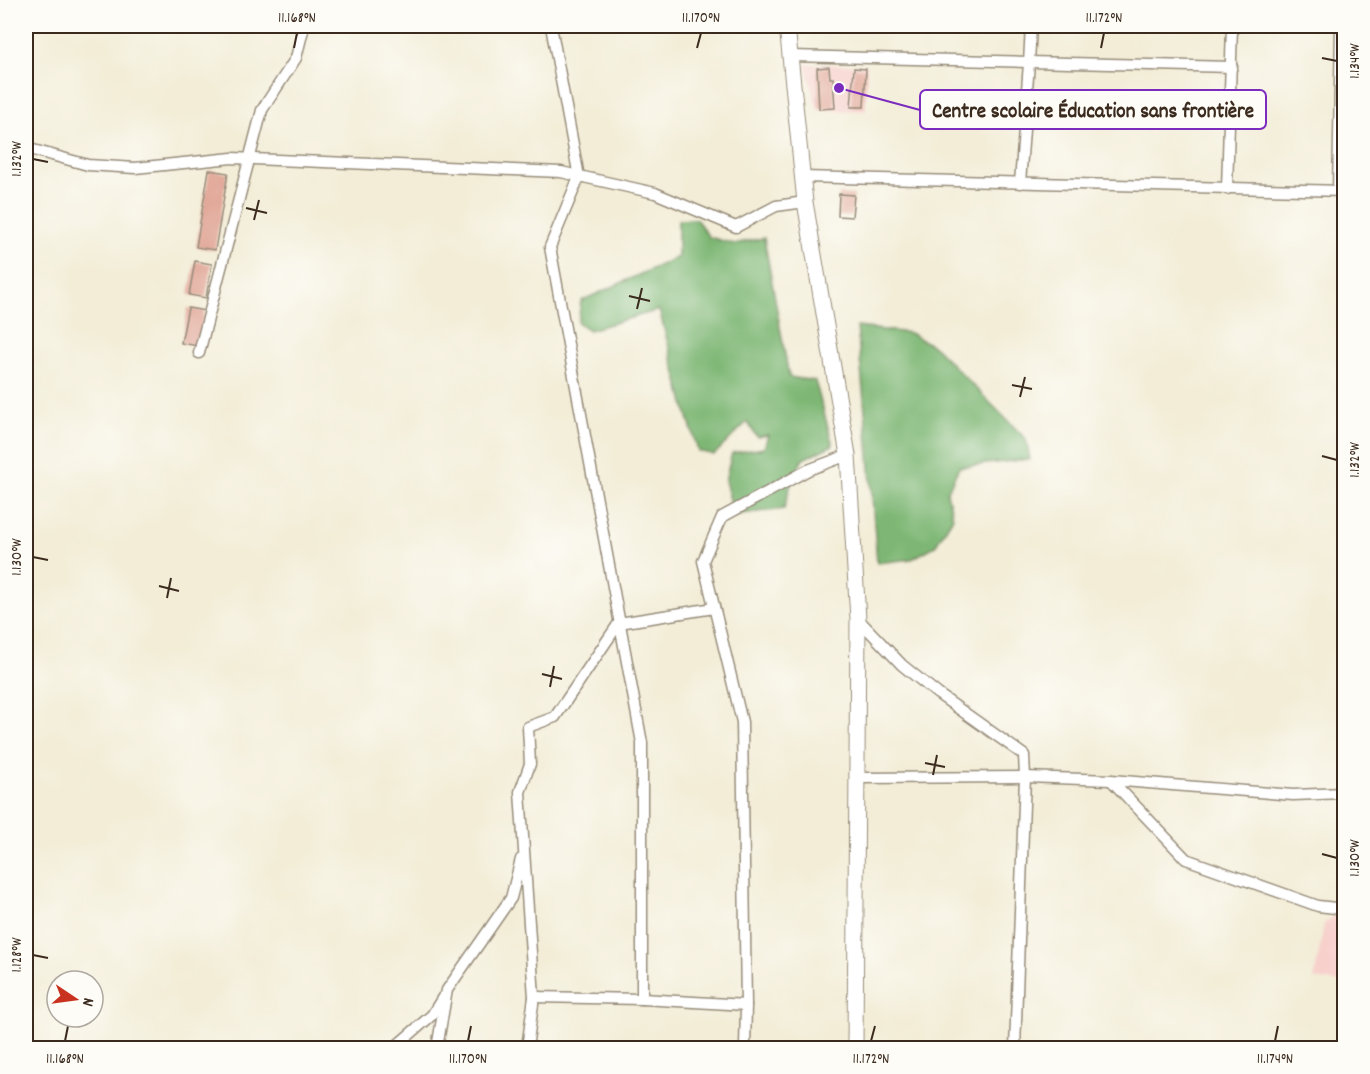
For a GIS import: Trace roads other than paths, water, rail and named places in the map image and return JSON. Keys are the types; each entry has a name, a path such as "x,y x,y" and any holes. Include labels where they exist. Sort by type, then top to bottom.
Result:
{"main road":[{"path":"787,26 805,202 849,455 858,619 855,1048"}],"street":[{"path":"199,353 262,110 296,58 304,26"},
{"path":"551,26 579,177 550,247 642,743 642,999"},
{"path":"1020,183 1030,26"},
{"path":"1227,189 1232,26"},
{"path":"803,177 1341,191 1341,26"},
{"path":"790,56 1232,67"},
{"path":"26,148 88,165 111,167 135,168 232,158 561,172 655,193 736,226 776,206 805,202"},
{"path":"745,1048 742,722 703,561 722,517 808,470 849,455"},
{"path":"527,1048 534,997 520,792 530,764 528,727 555,717 619,622 714,608"},
{"path":"858,619 902,665 938,694 1024,754 1015,1048"},
{"path":"857,778 1025,777 1111,780 1293,795 1344,793"},
{"path":"1111,780 1186,859 1318,906 1344,909"},
{"path":"394,1048 432,1015 511,898 524,847"},
{"path":"437,1048 447,990"},
{"path":"534,997 642,999 746,1005"}],"place":[{"name":"Centre scolaire Éducation sans frontière","path":"839,88"}]}
